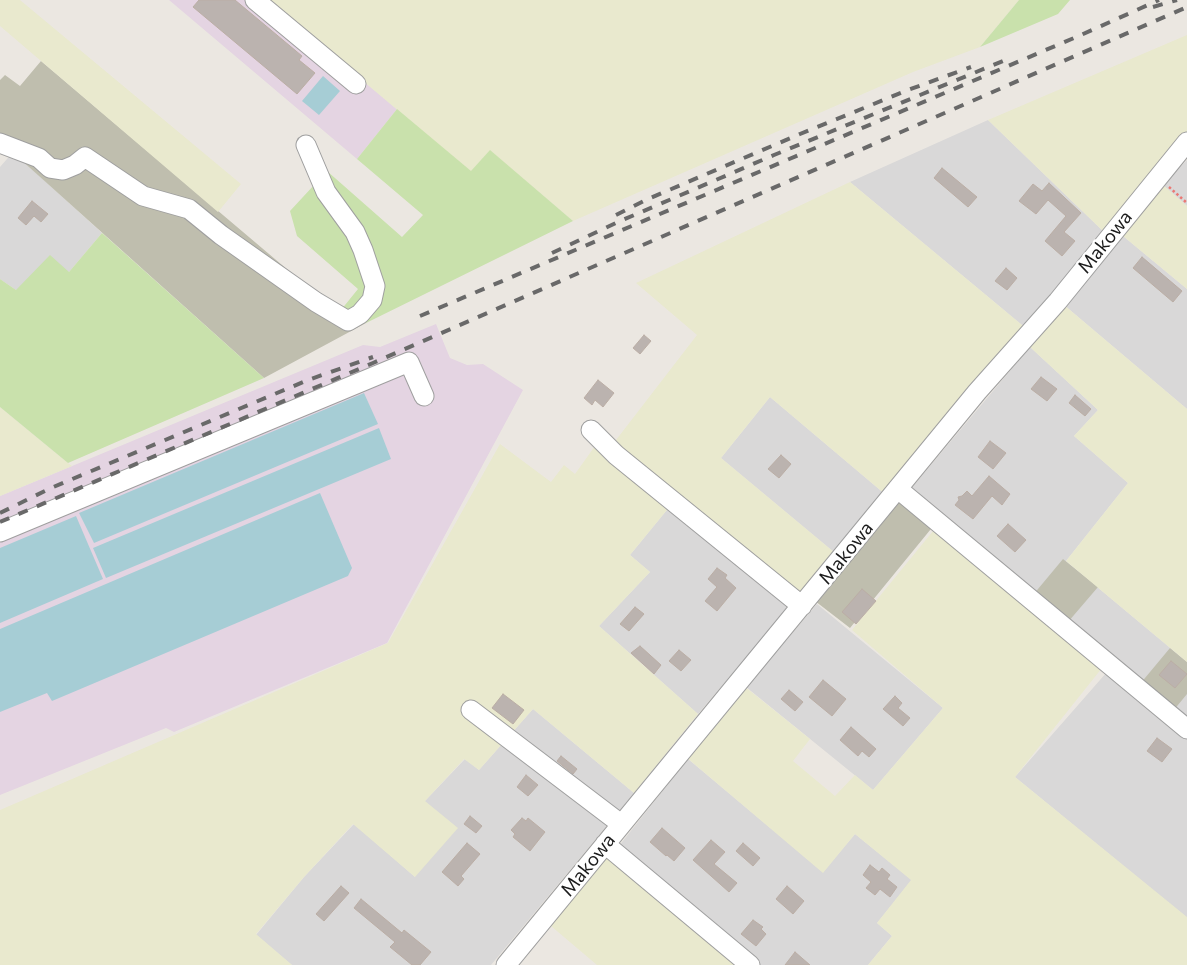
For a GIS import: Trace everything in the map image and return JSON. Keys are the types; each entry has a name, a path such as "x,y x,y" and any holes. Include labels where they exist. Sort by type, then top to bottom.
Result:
{"street":[{"path":"255,0 356,84"},
{"name":"Makowa","path":"506,965 977,392 1058,300 1187,142"},
{"path":"0,143 39,158 50,168 63,170 75,165 85,157 143,196 189,209 221,235 316,302 348,321 360,314 372,300 375,286 355,232 326,192 306,145"},
{"path":"0,532 409,362 424,396"},
{"path":"591,430 616,455 802,606"},
{"path":"898,489 1187,728"},
{"path":"471,710 620,824"},
{"path":"605,844 750,965"}],"path":[{"path":"1158,178 1187,203"}],"shaded area":[{"path":"169,0 266,0 397,109 357,159"},
{"path":"41,61 308,287 341,310 366,323 264,378 0,141 0,80 5,75 20,86"},
{"path":"988,120 1105,233 1028,330 850,182"},
{"path":"13,152 102,233 69,272 16,290 0,279 0,167"},
{"path":"1187,160 1187,206 1163,185"},
{"path":"1123,236 1187,289 1187,409 1064,305"},
{"path":"436,324 450,358 467,365 483,364 523,390 387,643 174,732 166,728 0,795 0,496 363,345 380,347"},
{"path":"1030,347 1098,410 1074,436 1128,483 1066,561 1187,662 1187,723 909,491"},
{"path":"770,397 886,495 835,553 721,458"},
{"path":"902,496 935,524 850,628 815,601"},
{"path":"671,505 791,604 698,714 599,626 650,572 630,555"},
{"path":"1063,559 1098,587 1068,622 1033,595"},
{"path":"817,604 943,708 873,790 746,687"},
{"path":"1170,648 1187,662 1187,694 1173,711 1140,684"},
{"path":"1107,672 1187,737 1187,918 1015,777"},
{"path":"533,709 634,793 491,965 292,965 256,935 304,877 354,824 415,877 425,801 465,759 479,770"},
{"path":"688,759 823,872 855,834 912,880 877,923 892,936 868,965 748,965 611,856"}],"green space":[{"path":"0,0 20,0 241,184 218,212 0,26"},
{"path":"267,0 1019,0 980,47 913,72 573,221 490,151 471,172"},
{"path":"1019,0 1070,0 1058,14 980,47"},
{"path":"1187,35 1187,136 1105,233 988,120"},
{"path":"397,109 471,171 490,150 573,221 366,323 341,310 358,289 297,236 290,211 327,171 402,237 423,215 357,159"},
{"path":"850,182 1028,330 886,495 770,397 721,458 835,553 791,604 671,505 630,555 650,572 599,626 698,714 634,793 533,709 479,770 464,759 425,801 458,828 415,877 353,824 304,877 256,934 292,965 0,965 0,810 388,643 500,444 551,482 564,465 575,474 595,446 606,453 697,335 636,283"},
{"path":"1163,185 1187,206 1187,289 1123,236"},
{"path":"102,233 264,378 68,463 0,407 0,279 16,290 50,255 69,272"},
{"path":"1064,305 1187,409 1187,662 1066,561 1128,483 1074,436 1098,410 1030,347"},
{"path":"0,407 68,463 72,466 0,496"},
{"path":"938,525 1102,668 1015,777 1187,917 1187,965 868,965 892,936 877,923 911,880 855,834 823,873 686,757 744,686 810,739 793,761 835,796 855,775 873,790 943,708 852,630"},
{"path":"609,854 748,965 597,965 551,926"}],"water":[{"path":"323,76 340,91 319,115 302,101"},
{"path":"364,393 378,424 94,543 79,513"},
{"path":"379,428 391,459 106,578 93,548"},
{"path":"320,493 352,568 348,576 52,701 47,693 0,712 0,629"},
{"path":"76,516 103,579 0,623 0,548"}],"building":[{"path":"199,0 235,0 302,56 299,60 315,73 297,94 193,7"},
{"path":"942,168 977,197 968,207 934,178"},
{"path":"1049,183 1081,213 1064,232 1075,241 1062,256 1045,241 1066,216 1048,200 1036,214 1019,201 1033,184 1042,191"},
{"path":"32,201 48,214 41,222 34,216 26,225 18,218"},
{"path":"1142,257 1182,291 1173,302 1133,268"},
{"path":"1006,268 1017,278 1007,290 995,281"},
{"path":"644,335 651,341 640,354 633,348"},
{"path":"1041,377 1057,389 1047,401 1031,389"},
{"path":"598,380 614,393 603,407 595,400 592,405 584,398"},
{"path":"1075,395 1091,409 1085,416 1069,403"},
{"path":"990,441 1006,453 993,469 978,457"},
{"path":"781,455 791,464 779,478 768,469"},
{"path":"989,476 1010,494 1002,505 992,496 973,519 955,505 959,500 958,497 967,491 972,496"},
{"path":"1008,524 1026,540 1015,552 997,536"},
{"path":"717,568 727,575 725,578 736,588 717,611 705,601 717,587 708,579"},
{"path":"862,589 876,601 856,624 842,612"},
{"path":"635,607 644,614 629,631 620,624"},
{"path":"640,646 661,665 654,674 631,653"},
{"path":"679,650 691,660 681,671 669,661"},
{"path":"1171,661 1187,674 1175,688 1159,675"},
{"path":"823,680 846,699 832,716 809,697"},
{"path":"789,690 803,702 795,711 781,699"},
{"path":"503,694 524,710 513,724 492,708"},
{"path":"895,696 902,703 898,708 910,718 903,726 883,709"},
{"path":"851,727 876,749 869,757 862,751 858,756 840,740"},
{"path":"1157,738 1172,749 1162,762 1147,751"},
{"path":"561,756 577,769 573,774 557,761"},
{"path":"526,775 538,785 528,796 517,787"},
{"path":"470,816 482,826 476,833 464,824"},
{"path":"522,818 526,821 528,818 545,832 530,851 513,837 515,834 511,830"},
{"path":"662,828 685,848 674,861 650,842"},
{"path":"711,840 725,852 714,864 737,883 729,892 693,860"},
{"path":"467,843 480,854 461,876 464,879 458,886 442,872"},
{"path":"743,843 760,858 753,866 736,851"},
{"path":"870,865 879,872 882,868 890,875 887,879 897,887 890,897 880,889 875,895 866,888 871,882 863,875"},
{"path":"341,886 349,893 324,921 316,914"},
{"path":"787,886 804,901 793,914 776,899"},
{"path":"361,899 402,933 404,930 431,952 420,965 412,965 390,947 395,942 354,908"},
{"path":"753,920 763,927 761,929 766,934 756,946 741,934"},
{"path":"795,952 810,965 785,965"}],"railway":[{"path":"420,316 1081,35 1159,0"},
{"path":"1153,7 1177,0"},
{"path":"0,522 373,363 1187,7"},
{"path":"552,253 618,222 774,155 1003,61"},
{"path":"616,215 648,199 800,134 908,90 971,67"},
{"path":"0,513 51,488 308,380 373,357"}]}
